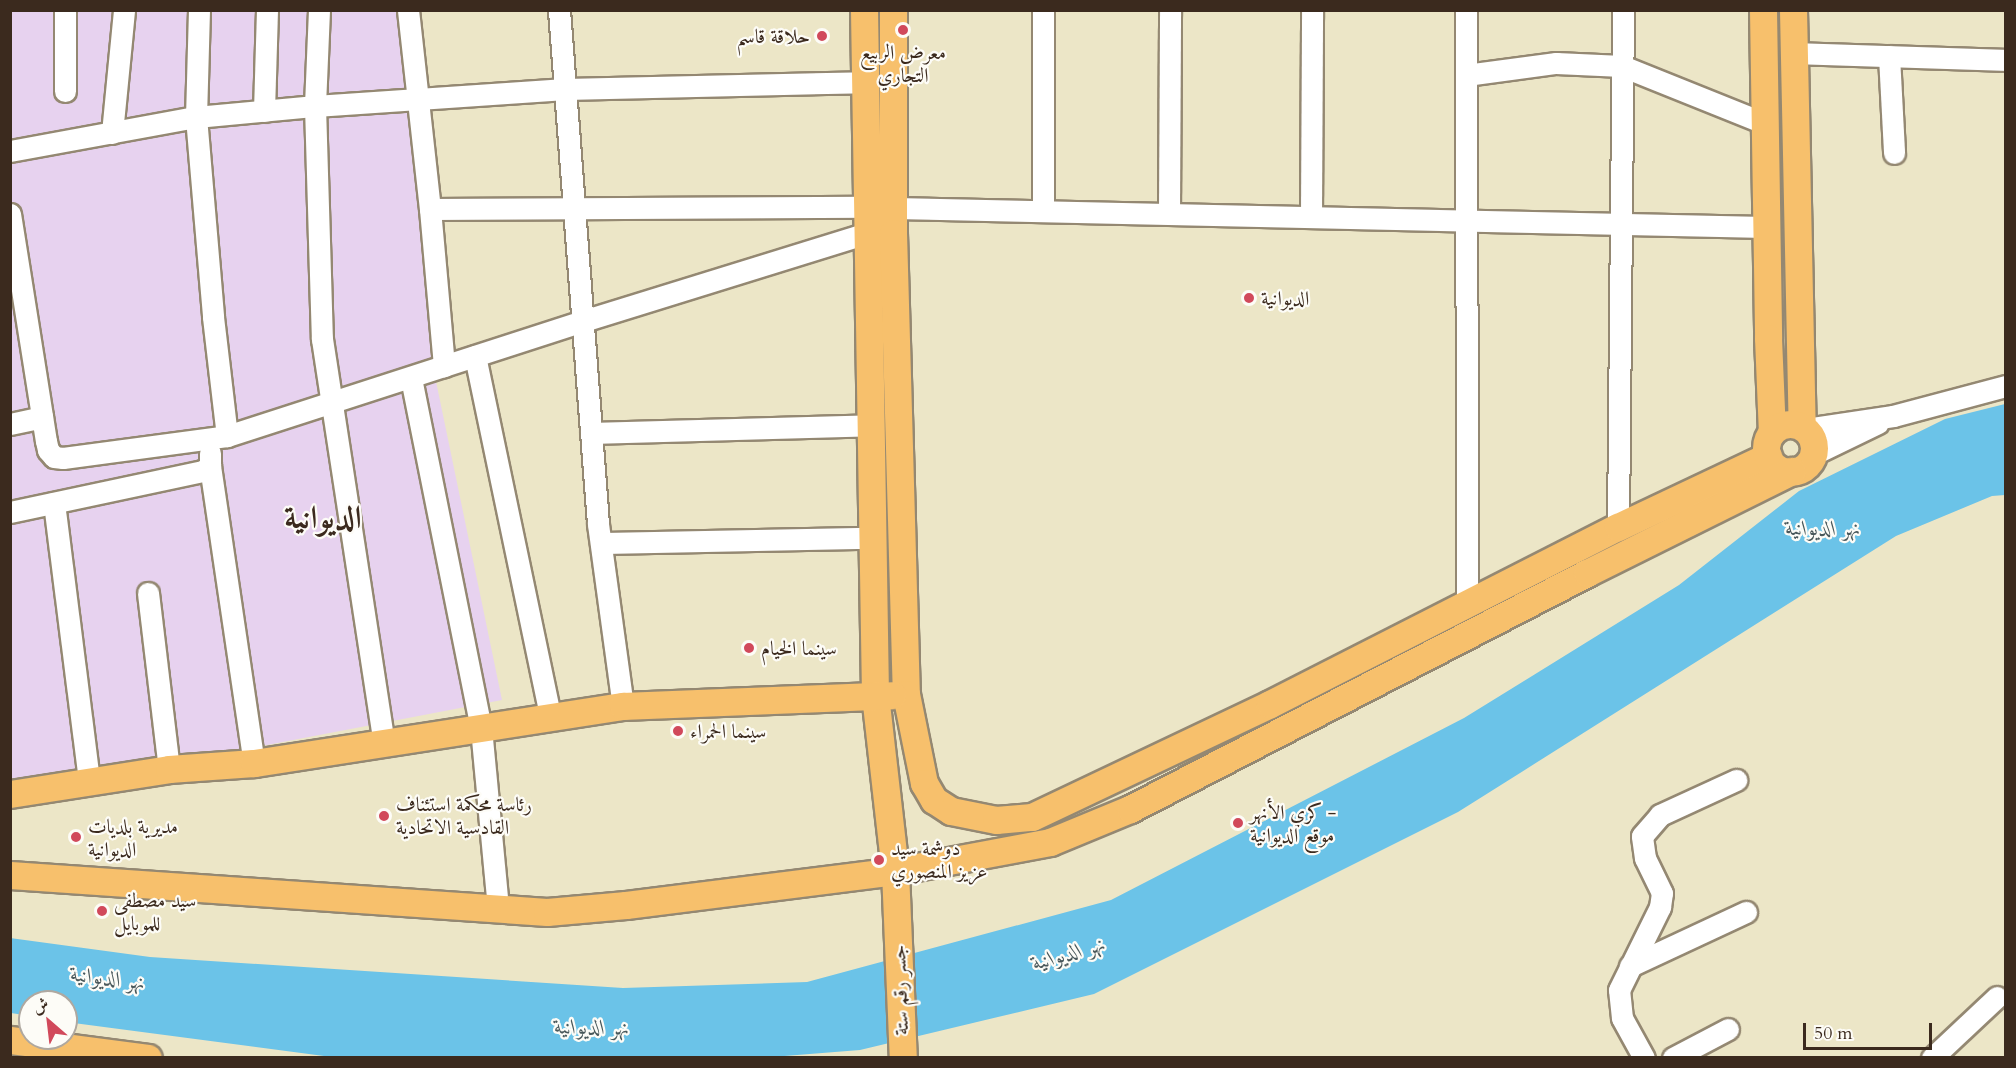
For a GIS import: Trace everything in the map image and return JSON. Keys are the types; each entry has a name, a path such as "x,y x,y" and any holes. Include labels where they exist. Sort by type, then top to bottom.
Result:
{"main road":[{"name":"جسر رقم ستة","path":"864,10 875,695 895,871 903,1058"},
{"path":"893,10 897,428 906,694 919,769 934,800 951,811 996,820 1032,817 1270,704 1467,605 1582,561 1805,466 1807,437 1795,228 1793,10"},
{"path":"1763,10 1770,444 1777,468 1792,471"},
{"path":"10,875 547,912 582,910 895,871 1050,842 1121,813 1283,731 1582,561 1618,527 1770,444 1786,424 1807,437"},
{"path":"10,794 169,770 254,763 551,719 623,706 906,694"},
{"path":"1270,704 1283,731"},
{"path":"10,1040 147,1058"}],"street":[{"path":"65,10 65,91"},
{"path":"112,133 124,10"},
{"path":"199,10 196,117 213,317 217,438 210,466 254,763"},
{"path":"264,111 267,10"},
{"path":"319,10 315,106 320,316 331,404 384,743"},
{"path":"408,10 430,209 444,366"},
{"path":"560,10 591,434 601,543 623,706"},
{"path":"1043,10 1043,210"},
{"path":"1169,213 1170,10"},
{"path":"1311,216 1312,10"},
{"path":"1466,10 1467,605"},
{"path":"1618,527 1619,224 1623,10"},
{"path":"1795,53 2006,60"},
{"path":"1889,56 1894,153"},
{"path":"1466,75 1556,63 1622,66 1764,123"},
{"path":"10,152 196,117 315,106 565,89 865,82"},
{"path":"430,209 867,207"},
{"path":"894,208 1766,227"},
{"path":"10,214 48,450 54,457 63,458 217,438 331,404 583,321 868,233"},
{"path":"475,357 551,719"},
{"path":"411,378 481,729 498,907"},
{"path":"1807,437 2006,386"},
{"path":"10,424 42,417"},
{"path":"591,434 871,425"},
{"path":"10,512 203,471 210,466"},
{"path":"54,503 89,782"},
{"path":"601,543 872,538"},
{"path":"148,593 169,770"},
{"path":"1644,1058 1622,1018 1619,990 1660,907 1662,893 1645,858 1642,836 1660,815 1736,780"},
{"path":"1630,966 1746,912"},
{"path":"1932,1058 1998,997"},
{"path":"1673,1058 1728,1029"}],"shaded area":[{"path":"11,11 403,11 432,362 502,700 11,794"}],"water":[{"name":"نهر الديوانية","path":"2005,404 2005,495 1992,496 1896,536 1458,812 1094,994 860,1050 772,1057 339,1058 78,1024 78,990 18,990 18,1014 11,1013 10,938 150,957 623,988 807,982 1111,900 1464,718 1679,585 1799,491 1945,419"}],"place":[{"name":"معرض الربيع التجاري","path":"903,30"},
{"name":"حلاقة قاسم","path":"822,36"},
{"name":"الديوانية","path":"1249,298"},
{"name":"سينما الخيام","path":"749,648"},
{"name":"سينما الحمراء","path":"678,731"},
{"name":"رئاسة محكمة استئناف القادسية الاتحادية","path":"384,816"},
{"name":"كري الأنهر - موقع الديوانية","path":"1238,823"},
{"name":"مديرية بلديات الديوانية","path":"76,837"},
{"name":"دوشمة سيد عزيز المنصوري","path":"879,860"},
{"name":"سيد مصطفى للموبايل","path":"102,911"}],"district":[{"name":"الديوانية","path":"323,518"}]}
